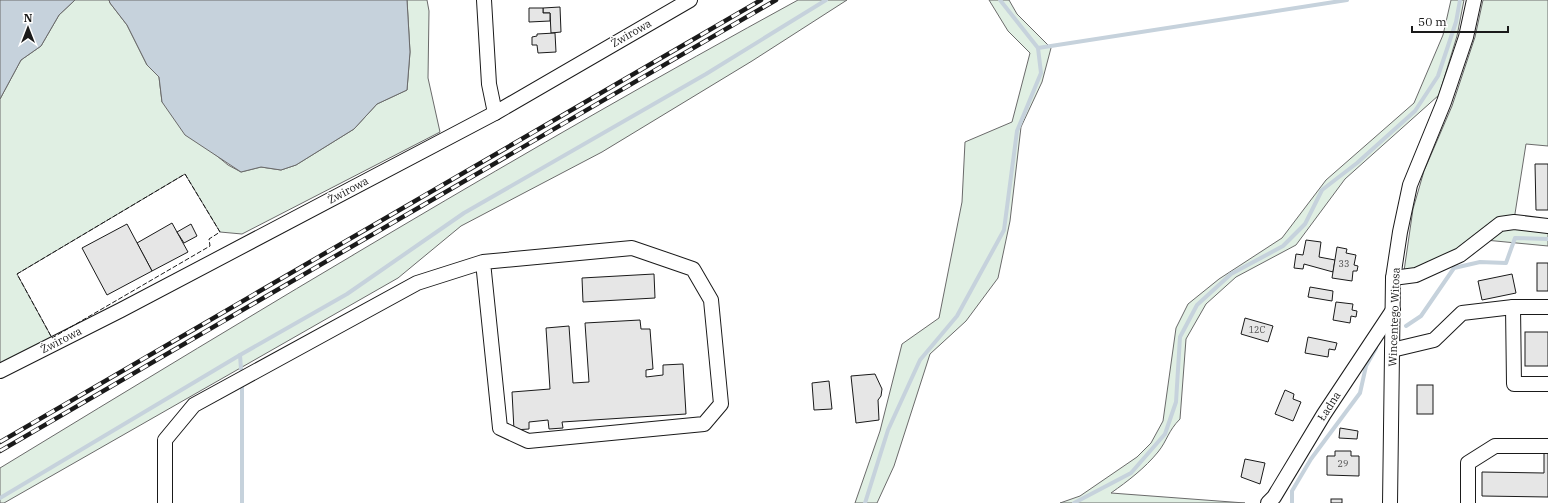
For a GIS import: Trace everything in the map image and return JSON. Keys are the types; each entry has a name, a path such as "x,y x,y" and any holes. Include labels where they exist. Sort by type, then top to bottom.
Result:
{"street":[{"path":"484,0 489,84 495,113"},
{"name":"Żwirowa","path":"0,371 121,310 495,113 690,0"},
{"name":"Wincentego Witosa","path":"1390,503 1393,278 1400,232 1410,185 1444,102 1466,37 1474,0"},
{"path":"1393,278 1416,275 1460,254 1500,224 1514,222 1548,226"},
{"path":"165,503 164,440 194,405 418,283 483,262 632,248 694,269 710,300 721,404 704,424 528,441 500,428 483,262"},
{"path":"1513,307 1514,384 1548,384"},
{"path":"1392,350 1434,340 1462,313 1513,307 1548,307"},
{"name":"Ładna","path":"1268,503 1274,497 1324,414 1393,310"},
{"path":"1468,503 1468,463 1495,446 1548,446"}],"green space":[{"path":"75,0 109,0 127,25 147,65 159,77 162,102 211,151 228,165 241,172 261,167 281,170 296,165 354,129 377,104 407,90 410,52 407,0 427,0 429,11 428,78 440,132 242,234 220,232 185,174 17,274 52,338 0,364 0,99 21,60 41,46 59,15"},
{"path":"798,0 847,0 752,61 602,152 461,226 398,278 4,503 0,503 0,468 198,348 496,171"},
{"path":"989,0 1009,0 1017,14 1051,48 1042,82 1021,127 1010,221 998,278 966,321 930,354 894,466 877,503 855,503 880,431 902,344 939,318 962,202 965,142 1012,122 1030,53 1008,31"},
{"path":"1451,0 1464,0 1457,36 1439,95 1345,179 1296,245 1236,277 1206,304 1186,339 1180,419 1153,458 1124,484 1111,493 1245,503 1060,503 1080,496 1137,457 1151,443 1163,421 1176,328 1188,304 1219,279 1282,238 1326,180 1414,103 1443,35"},
{"path":"1483,0 1548,0 1548,146 1526,144 1514,220 1459,252 1416,272 1404,271 1413,209 1424,171 1452,106 1475,37"},
{"path":"1503,227 1548,229 1548,246 1485,240"}],"shaded area":[{"path":"0,0 75,0 59,15 41,46 21,60 0,99"},
{"path":"109,0 407,0 410,52 407,90 377,104 354,129 296,165 281,170 261,167 241,172 185,135 162,102 159,77 147,65 127,25"}],"building":[{"path":"560,7 561,32 551,33 550,13 543,13 543,8"},
{"path":"529,8 543,8 543,13 550,13 550,21 529,22"},
{"path":"555,33 556,52 538,53 537,45 532,45 532,37 537,36 537,34"},
{"path":"1535,164 1548,164 1548,210 1536,210"},
{"path":"172,223 188,252 152,271 137,243"},
{"path":"127,224 152,271 107,295 82,248"},
{"path":"191,224 197,236 184,243 177,232"},
{"path":"1306,240 1321,242 1319,257 1335,260 1333,272 1304,264 1303,269 1294,268 1296,254 1303,255"},
{"path":"1337,247 1347,249 1346,253 1356,255 1354,265 1358,266 1357,271 1353,271 1352,281 1332,278"},
{"path":"1537,263 1548,263 1548,291 1537,291"},
{"path":"654,274 655,298 583,302 582,278"},
{"path":"1512,274 1516,293 1482,300 1478,281"},
{"path":"1310,287 1333,291 1332,301 1308,297"},
{"path":"1336,302 1353,304 1352,310 1357,311 1356,317 1351,316 1350,323 1333,320"},
{"path":"1245,318 1273,326 1268,342 1241,334"},
{"path":"640,320 641,329 650,329 653,369 646,370 646,377 663,375 663,365 683,364 686,414 562,422 563,428 549,429 548,420 529,422 529,429 514,430 512,392 550,389 546,328 569,326 573,383 589,382 585,323"},
{"path":"1525,332 1548,332 1548,366 1525,366"},
{"path":"1308,337 1337,343 1335,350 1329,349 1328,357 1305,353"},
{"path":"875,374 882,389 881,396 878,400 879,420 856,423 851,376"},
{"path":"829,381 832,409 814,410 812,383"},
{"path":"1417,385 1433,385 1433,414 1417,414"},
{"path":"1285,390 1294,394 1293,399 1301,402 1293,421 1275,414"},
{"path":"1340,428 1358,431 1357,439 1339,438"},
{"path":"1335,451 1351,451 1351,456 1359,456 1359,476 1327,475 1327,456 1335,456"},
{"path":"1544,452 1548,452 1548,497 1482,496 1482,472 1544,473"},
{"path":"1245,459 1265,463 1260,484 1241,477"},
{"path":"1331,499 1342,499 1342,503 1331,503"}],"waterway":[{"path":"0,498 240,355 347,294 464,213 706,74 826,0"},
{"path":"865,503 888,430 920,360 957,316 1004,230 1017,131 1041,73 1038,48 1000,0"},
{"path":"1038,48 1347,0"},
{"path":"1074,503 1131,473 1165,434 1176,402 1180,337 1197,305 1231,274 1283,246 1305,224 1322,190 1357,163 1415,111 1438,76 1456,22 1460,0"},
{"path":"1406,326 1421,316 1454,268 1480,262 1506,263 1515,238 1548,239"},
{"path":"1292,503 1292,491 1311,459 1360,393 1366,366 1376,348"},
{"path":"240,355 241,369"},
{"path":"242,387 242,503"}],"railway":[{"path":"0,442 761,0"},
{"path":"0,451 776,0"}],"fence":[{"path":"185,174 220,232 209,239 210,246 52,338 17,274 185,174"}]}
